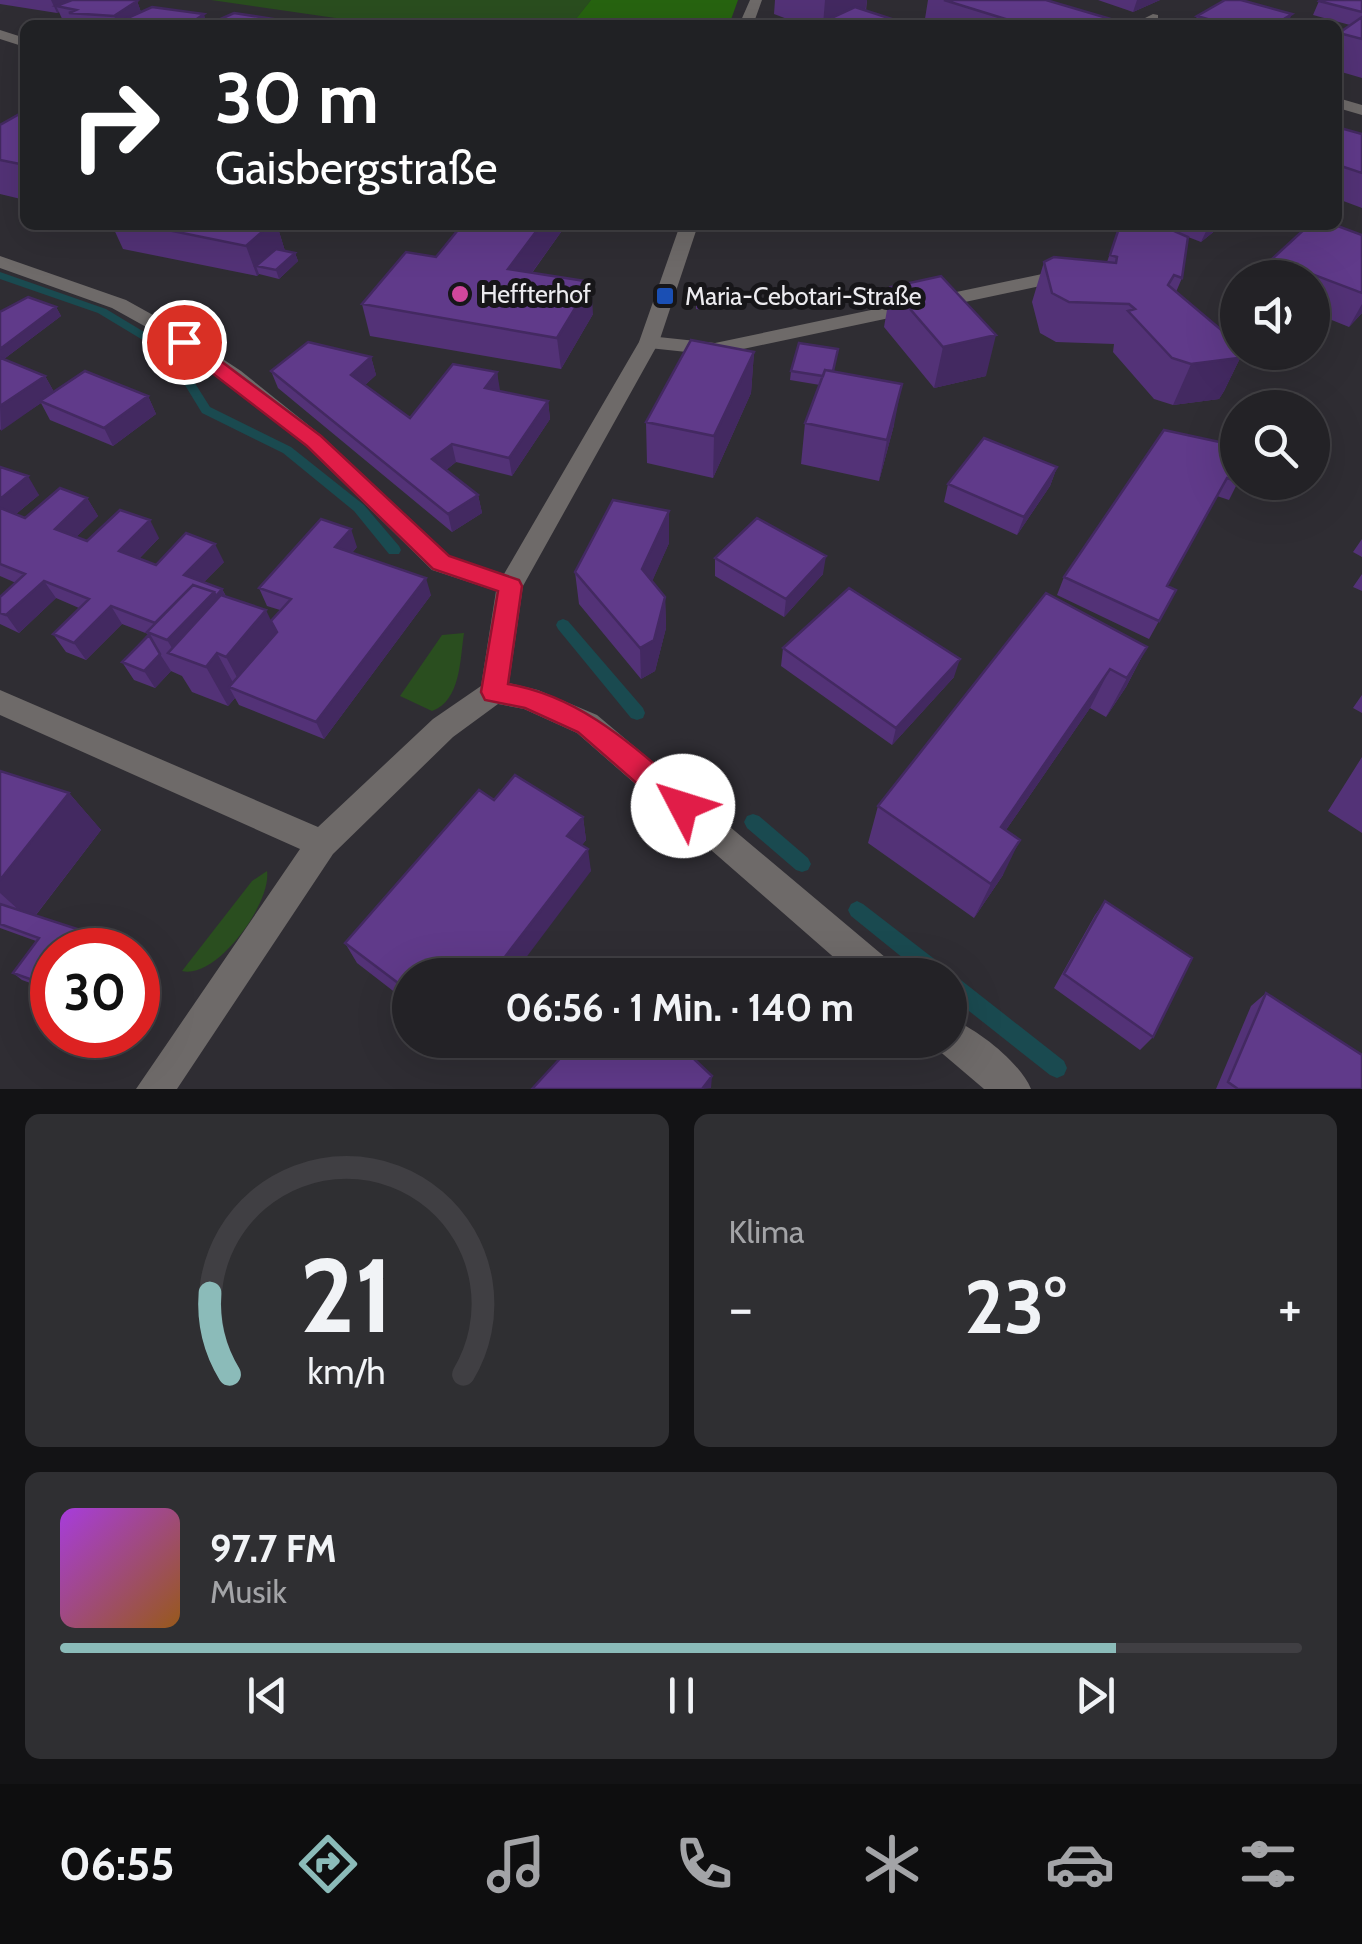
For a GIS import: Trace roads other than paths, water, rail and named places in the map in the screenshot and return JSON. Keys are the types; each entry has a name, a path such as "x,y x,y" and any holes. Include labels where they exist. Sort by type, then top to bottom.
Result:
{"street":[{"path":"494,692 510,586 649,342 687,230"},
{"path":"0,262 120,304 164,329 234,376 314,441 441,562 510,586"},
{"path":"649,342 716,349 1047,280 1093,297"},
{"path":"155,1089 322,844 443,728 494,692 528,698 587,724 860,958"},
{"path":"0,702 322,844"},
{"path":"967,1051 1012,1089"}],"waterway":[{"path":"0,275 102,311 170,352 206,410 287,450 359,508 394,550"},
{"path":"563,625 637,713"},
{"path":"753,822 802,864"},
{"path":"857,910 918,958"},
{"path":"967,997 1057,1068"}],"place":[{"name":"Heffterhof","path":"460,294"},
{"name":"Maria-Cebotari-Straße","path":"665,296"}]}
